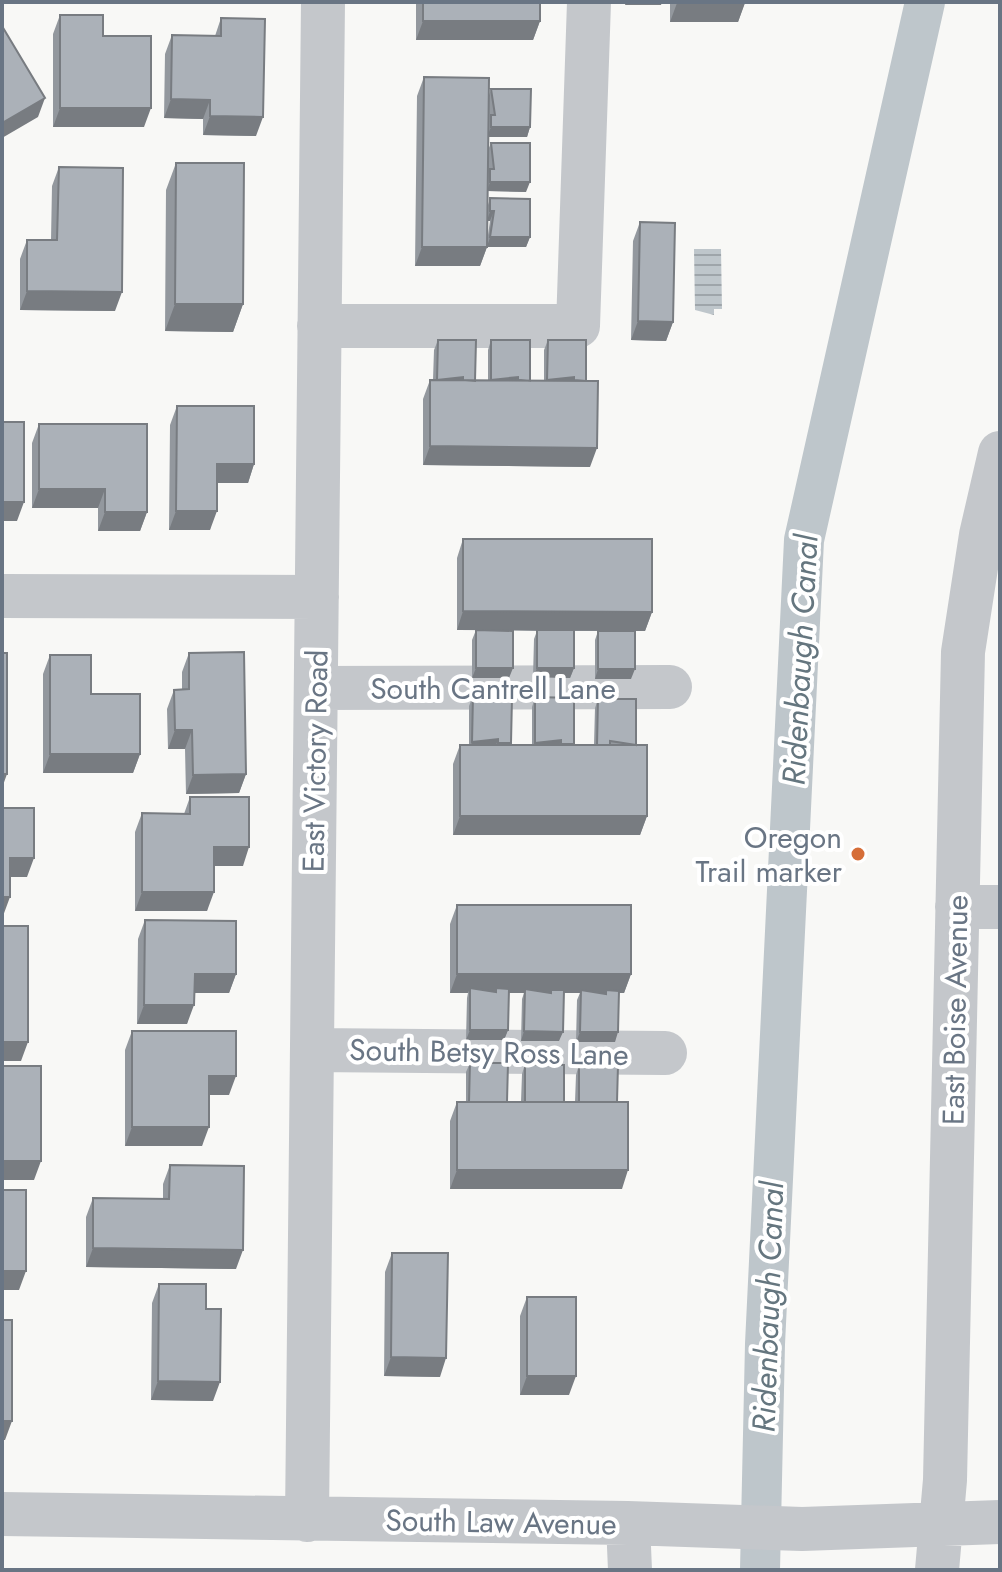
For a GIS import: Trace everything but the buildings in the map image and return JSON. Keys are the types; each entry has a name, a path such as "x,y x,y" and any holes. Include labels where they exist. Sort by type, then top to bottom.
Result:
{"street":[{"name":"East Victory Road","path":"307,1520 323,2"},
{"path":"319,326 578,326 589,2"},
{"name":"East Boise Avenue","path":"937,1570 943,1523 963,652 981,535 1000,453"},
{"path":"2,596 317,597"},
{"name":"South Cantrell Lane","path":"316,688 670,687"},
{"path":"957,907 1000,907"},
{"name":"South Betsy Ross Lane","path":"312,1050 665,1053"},
{"name":"South Law Avenue","path":"2,1514 628,1523 728,1529 1000,1522"},
{"path":"628,1523 630,1570"}],"shaded area":[{"path":"694,249 721,249 722,309 714,309 714,315 695,310"}],"waterway":[{"name":"Ridenbaugh Canal","path":"760,1570 765,1344 804,540 925,2"}],"place":[{"name":"Oregon Trail marker","path":"858,854"}]}
